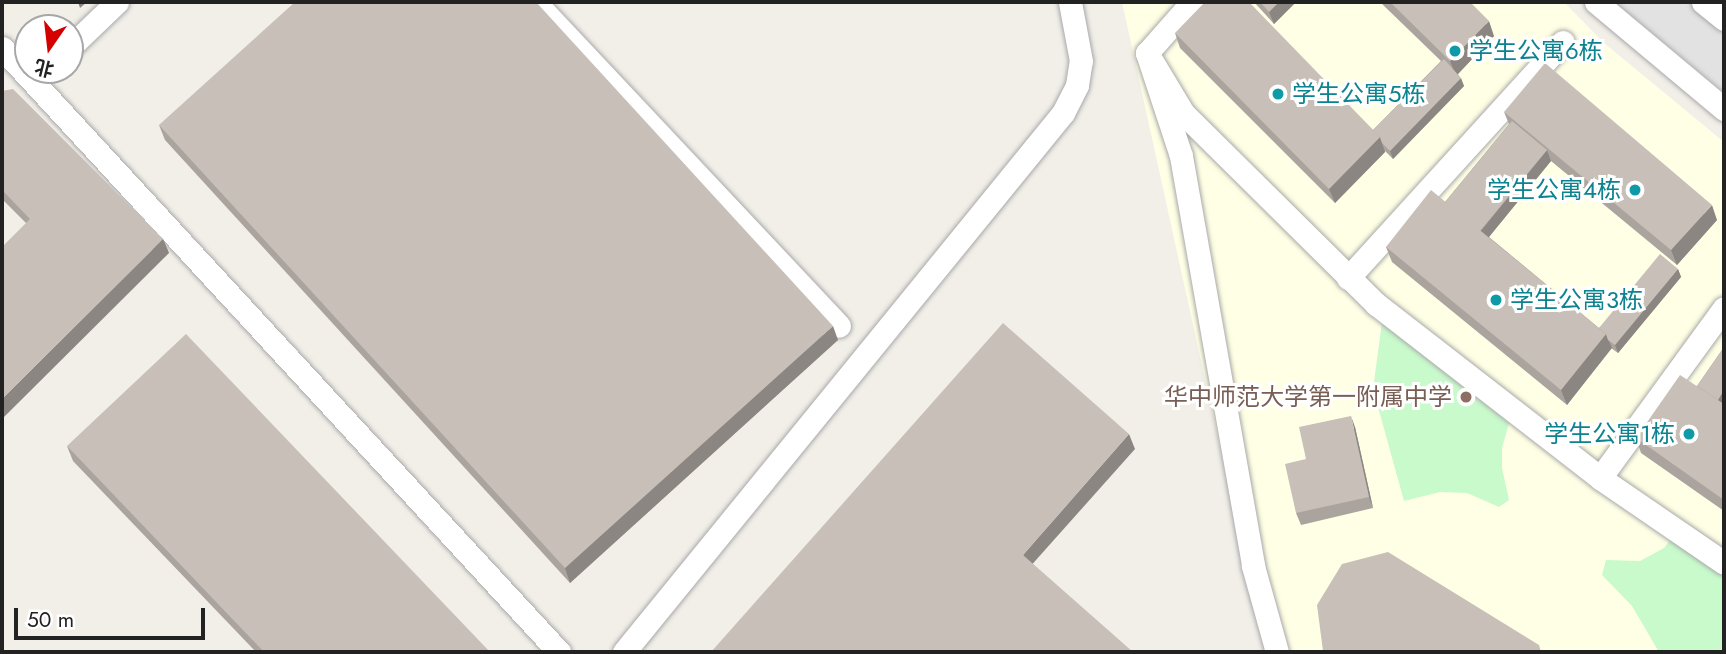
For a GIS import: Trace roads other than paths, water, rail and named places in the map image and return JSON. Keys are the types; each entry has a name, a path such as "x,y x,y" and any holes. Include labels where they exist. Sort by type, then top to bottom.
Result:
{"street":[{"path":"84,34 117,2"},
{"path":"536,2 839,326"},
{"path":"624,652 1063,113 1077,85 1081,61 1070,2"},
{"path":"1147,53 1192,2"},
{"path":"1596,2 1724,109"},
{"path":"1703,2 1724,19"},
{"path":"1348,278 1563,43"},
{"path":"1147,53 1183,113 1376,304 1601,478 1724,563"},
{"path":"1147,53 1181,156 1253,566 1277,652"},
{"path":"46,84 559,652"},
{"path":"1601,478 1724,308"}],"place":[{"name":"学生公寓6栋","path":"1455,51"},
{"name":"学生公寓5栋","path":"1278,94"},
{"name":"学生公寓4栋","path":"1635,190"},
{"name":"学生公寓3栋","path":"1496,300"},
{"name":"华中师范大学第一附属中学","path":"1466,397"},
{"name":"学生公寓1栋","path":"1689,434"}]}
